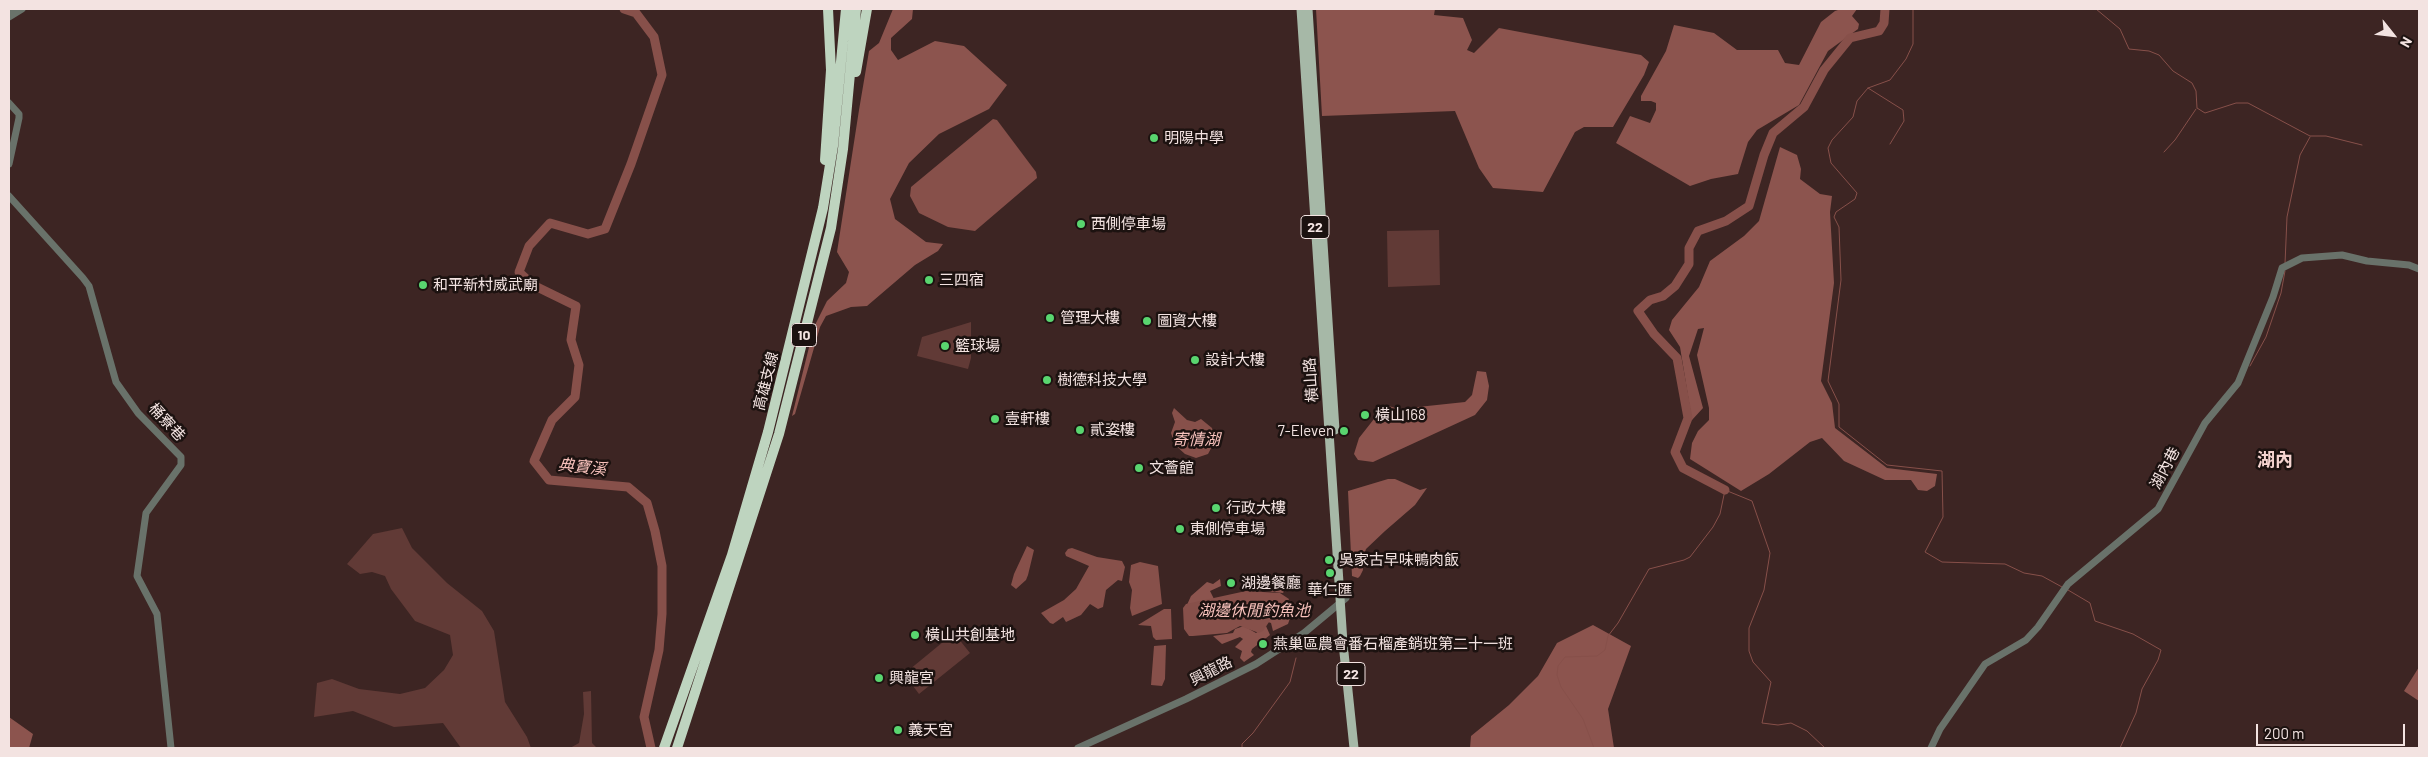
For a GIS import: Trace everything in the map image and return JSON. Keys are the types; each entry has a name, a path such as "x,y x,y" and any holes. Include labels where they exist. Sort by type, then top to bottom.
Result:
{"highway":[{"path":"823,208 831,70 828,9"},
{"name":"高雄支線","path":"664,748 732,555 768,432 823,208 833,146 846,9"},
{"name":"高雄支線","path":"677,748 779,434 831,228 840,172 856,9"},
{"path":"840,172 867,9"}],"main road":[{"name":"橫山路","path":"1301,9 1354,748"},
{"name":"橫山路","path":"1308,9 1343,602 1360,748"}],"street":[{"path":"9,17 22,9"},
{"path":"9,103 19,114 9,164"},
{"name":"桶寮巷","path":"9,196 89,286 116,382 138,413 181,457 181,465 146,513 137,576 157,614 171,748"},
{"name":"湖內巷","path":"1931,748 1940,729 1985,664 2026,640 2038,627 2068,584 2158,509 2206,423 2238,383 2273,297 2282,268 2302,258 2342,255 2366,262 2409,264 2419,269"},
{"name":"興龍路","path":"1078,748 1186,699 1256,664 1304,633 1343,602"}],"shaded area":[{"path":"893,9 913,9 912,19 891,38 891,50 898,60 935,41 964,46 1007,85 989,109 939,134 909,163 890,199 895,219 926,242 943,244 938,251 915,265 867,306 851,307 826,316 820,327 795,414 792,416 814,327 827,301 846,283 849,272 837,252 859,110 869,51 879,43"},
{"path":"1316,9 1435,9 1434,15 1463,18 1472,40 1467,50 1474,53 1499,28 1641,55 1649,62 1644,75 1613,127 1584,127 1575,132 1543,192 1493,188 1479,168 1455,111 1322,116"},
{"path":"1857,9 1852,16 1859,24 1858,29 1828,51 1799,105 1757,130 1748,142 1738,174 1711,179 1690,186 1616,143 1630,116 1650,123 1656,110 1656,103 1641,101 1641,96 1666,51 1674,25 1714,33 1737,50 1778,50 1785,63 1799,65 1821,22 1835,11"},
{"path":"1780,147 1797,155 1801,169 1800,179 1820,194 1832,196 1830,212 1834,283 1821,381 1832,403 1835,428 1887,468 1937,474 1935,486 1927,491 1918,490 1911,480 1885,480 1844,461 1822,438 1810,442 1769,474 1741,491 1690,459 1692,443 1698,431 1709,420 1709,408 1697,355 1704,328 1698,329 1689,356 1703,408 1692,420 1680,347 1669,330 1672,320 1699,287 1710,261 1744,236 1759,221"},
{"path":"1439,230 1440,285 1388,287 1387,231"},
{"name":"籃球場","path":"971,322 971,358 968,369 917,356 922,337"},
{"path":"1477,371 1486,372 1489,386 1487,400 1475,415 1373,462 1358,460 1354,454 1359,438 1385,405 1399,409 1465,402 1472,395"},
{"path":"1388,479 1395,479 1420,490 1427,488 1415,505 1366,549 1362,560 1363,570 1360,576 1358,578 1352,576 1348,491"},
{"path":"402,528 412,548 447,583 482,611 494,631 505,702 527,737 531,748 461,748 443,723 394,727 353,711 314,717 317,683 332,679 359,689 400,694 425,688 444,670 453,655 450,635 415,621 391,589 385,576 372,572 360,574 347,564 373,534"},
{"path":"1287,577 1290,582 1283,593 1246,589 1245,587 1250,579"},
{"path":"1220,579 1221,586 1210,591 1214,599 1186,607 1191,596 1207,582 1213,584"},
{"path":"1284,611 1291,615 1288,624 1273,631 1271,623 1268,622 1271,615 1274,618"},
{"path":"1593,625 1631,646 1608,709 1614,748 1470,748 1471,736 1509,705 1538,676 1557,643"},
{"path":"1244,626 1256,633 1266,626 1270,635 1252,649 1251,652 1254,655 1244,662 1240,658 1242,651 1235,647 1243,639 1240,637 1222,644 1213,636 1233,633 1235,629"},
{"path":"954,633 970,653 919,694 904,674"},
{"path":"2419,667 2419,701 2404,691"},
{"path":"591,691 592,743 597,748 570,748 579,743 584,714 583,692"},
{"path":"9,717 33,734 29,748 9,748"}],"water":[{"path":"993,119 997,120 1036,172 1037,178 975,231 948,227 919,213 910,196 911,187"},
{"name":"寄情湖","path":"1174,408 1187,420 1195,422 1201,419 1212,428 1215,441 1208,454 1196,458 1185,454 1175,445 1171,433 1175,422 1172,413"},
{"path":"1027,546 1034,550 1028,575 1026,580 1016,589 1011,585"},
{"path":"1072,548 1097,557 1122,561 1125,567 1122,581 1118,580 1106,590 1103,607 1098,609 1090,604 1081,615 1066,622 1063,617 1053,624 1041,613 1064,600 1076,589 1089,566 1066,556 1065,553 1068,549"},
{"path":"1140,562 1158,566 1162,604 1132,616 1130,608 1132,590 1129,582 1131,565"},
{"name":"湖邊休閒釣魚池","path":"1246,591 1280,593 1289,599 1285,609 1281,609 1273,616 1263,631 1259,633 1240,626 1227,633 1189,636 1184,629 1183,608 1186,604"},
{"path":"1164,609 1171,609 1172,639 1156,640 1153,637 1151,626 1138,625"},
{"path":"1166,645 1165,679 1162,686 1151,685 1154,646"}],"waterway":[{"name":"典寶溪","path":"624,9 636,13 654,37 662,75 631,164 605,229 588,234 550,223 529,246 519,272 533,285 576,306 571,340 579,365 575,397 552,420 534,461 549,480 628,487 647,503 655,531 662,566 662,614 659,650 644,717 651,748"},
{"path":"1725,490 1683,468 1675,452 1688,418 1677,358 1654,334 1638,311 1650,300 1663,296 1675,286 1689,264 1689,248 1698,231 1726,221 1749,206 1764,155 1773,133 1804,107 1824,70 1850,38 1879,31 1884,23 1885,9"},
{"path":"1913,9 1913,44 1906,59 1890,80 1868,88 1857,101 1853,117 1832,140 1828,148 1831,163 1857,193 1855,199 1836,212 1834,217 1839,227 1841,280 1828,381 1839,404 1839,427 1887,465 1942,471 1943,517 1925,552 1942,562 2005,564 2024,573 2042,576 2062,587"},
{"path":"2096,9 2120,29 2129,49 2149,51 2159,55 2173,71 2192,83 2196,91 2197,108 2205,113 2236,103 2248,103 2310,136 2326,136 2362,145"},
{"path":"1868,88 1903,110 1904,121 1890,144"},
{"path":"2164,152 2175,140 2196,109"},
{"path":"2285,264 2287,217 2300,155 2310,137"},
{"path":"2250,366 2266,337 2281,293 2285,271"},
{"path":"1594,748 1583,719 1561,687 1557,675 1558,666 1565,657 1597,656 1605,650 1608,636 1618,623 1649,569 1690,557 1713,527 1720,514 1725,490 1752,501 1770,553 1764,590 1749,628 1749,651 1753,662 1771,682 1762,723 1778,725 1791,723 1807,731 1825,748"},
{"path":"2068,590 2090,603 2095,621 2133,634 2161,650 2158,660 2142,689 2136,713 2120,748"},
{"path":"1242,748 1242,744 1253,733 1290,682 1296,658"}],"place":[{"name":"明陽中學","path":"1154,138"},
{"name":"西側停車場","path":"1081,224"},
{"name":"三四宿","path":"929,280"},
{"name":"和平新村威武廟","path":"423,285"},
{"name":"管理大樓","path":"1050,318"},
{"name":"圖資大樓","path":"1147,321"},
{"name":"籃球場","path":"945,346"},
{"name":"設計大樓","path":"1195,360"},
{"name":"樹德科技大學","path":"1047,380"},
{"name":"橫山168","path":"1365,415"},
{"name":"壹軒樓","path":"995,419"},
{"name":"貳姿樓","path":"1080,430"},
{"name":"7-Eleven","path":"1344,431"},
{"name":"文薈館","path":"1139,468"},
{"name":"行政大樓","path":"1216,508"},
{"name":"東側停車場","path":"1180,529"},
{"name":"吳家古早味鴨肉飯","path":"1329,560"},
{"name":"華仁匯","path":"1330,573"},
{"name":"湖邊餐廳","path":"1231,583"},
{"name":"橫山共創基地","path":"915,635"},
{"name":"燕巢區農會番石榴產銷班第二十一班","path":"1263,644"},
{"name":"興龍宮","path":"879,678"},
{"name":"義天宮","path":"898,730"}],"district":[{"name":"湖內","path":"2275,460"}]}
